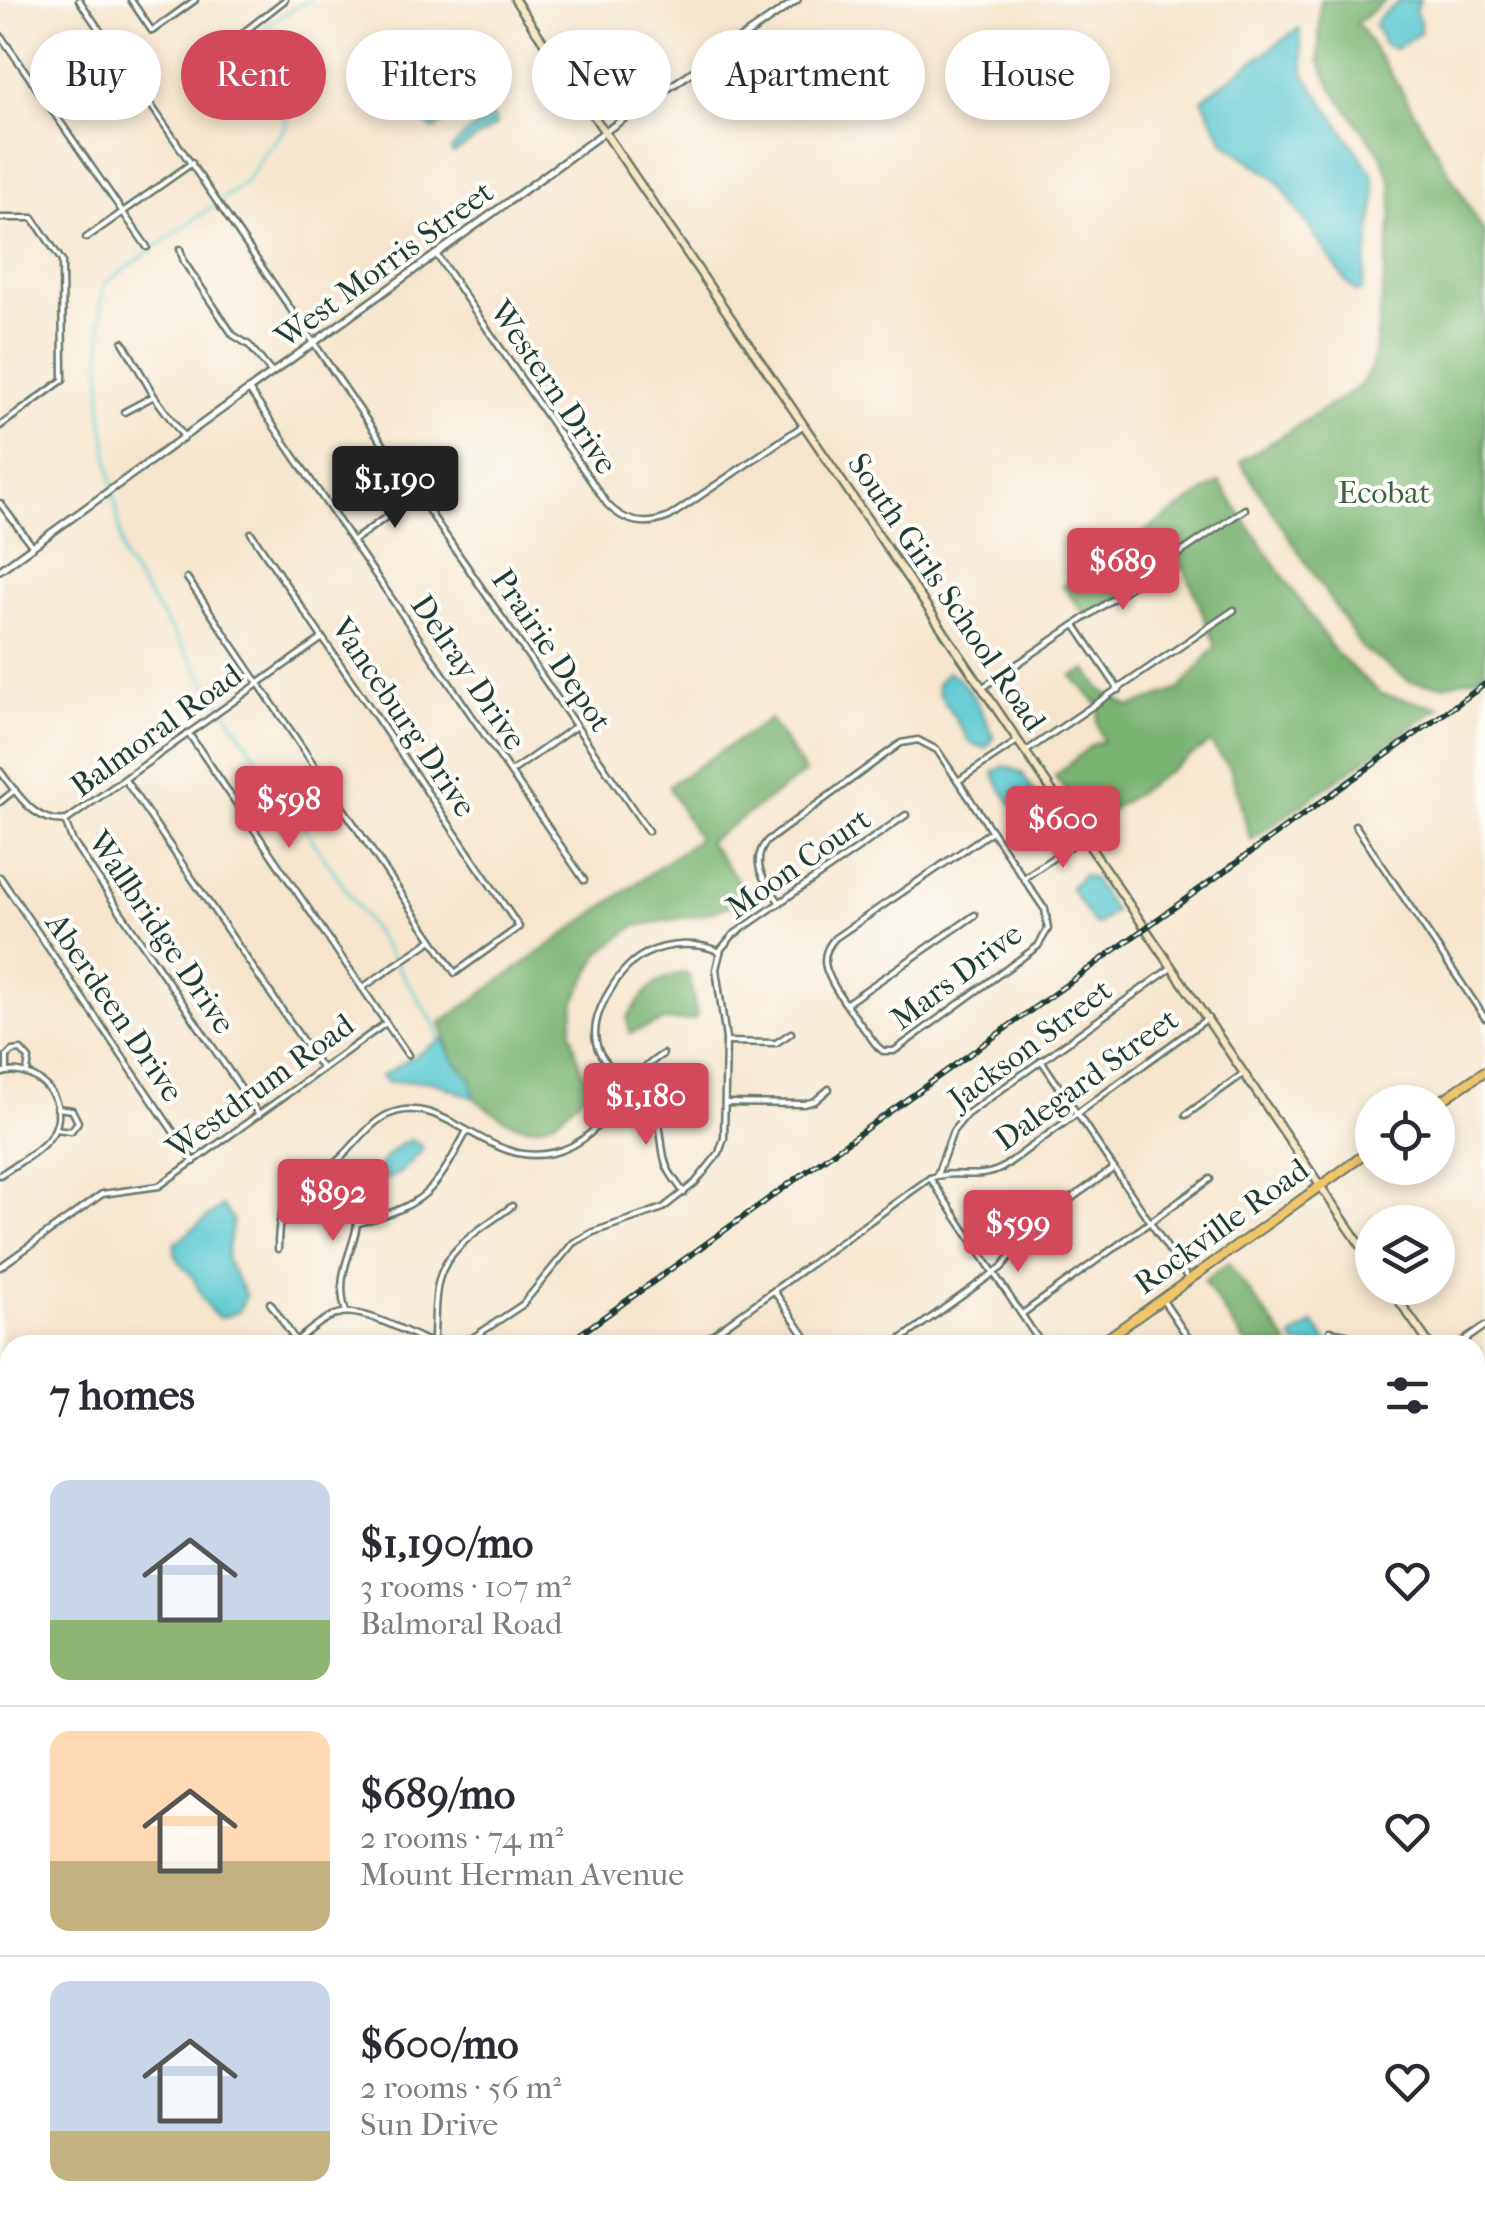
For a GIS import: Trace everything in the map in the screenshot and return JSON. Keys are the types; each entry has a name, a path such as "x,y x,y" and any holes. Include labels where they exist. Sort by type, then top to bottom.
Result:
{"main road":[{"name":"South Girls School Road","path":"515,0 1355,1237"},
{"path":"1455,1092 1485,1071"},
{"name":"Rockville Road","path":"1112,1335 1355,1161"},
{"path":"1402,1305 1423,1335"}],"street":[{"name":"Prairie Depot","path":"79,0 648,831"},
{"path":"131,0 152,31 196,0"},
{"path":"247,30 285,0"},
{"name":"West Morris Street","path":"0,570 606,131 798,0"},
{"path":"0,36 147,247"},
{"path":"86,238 192,163"},
{"path":"0,218 33,218 62,261 63,380 0,426"},
{"path":"180,249 184,262 232,334 249,345 272,374"},
{"name":"Western Drive","path":"436,254 607,504 627,520 651,523 669,517 804,425"},
{"path":"123,342 154,396 184,437"},
{"name":"Delray Drive","path":"250,390 584,880"},
{"path":"124,412 154,396"},
{"path":"353,541 418,493"},
{"path":"0,503 33,546"},
{"path":"982,688 1245,509"},
{"name":"Vanceburg Drive","path":"251,533 519,927 455,972 433,940"},
{"path":"187,578 433,940"},
{"path":"1026,752 1234,610"},
{"path":"1076,625 1119,690"},
{"name":"Balmoral Road","path":"0,771 40,816 65,821 322,638"},
{"path":"511,772 577,725"},
{"path":"189,734 362,988"},
{"path":"780,904 760,873 758,859 762,848 770,838 909,741 933,747 1024,878 1083,838"},
{"path":"958,781 1018,741"},
{"path":"126,780 322,1069"},
{"path":"0,802 15,790"},
{"name":"Moon Court","path":"720,952 731,936 906,815"},
{"name":"Wallbridge Drive","path":"65,821 72,840 258,1116"},
{"path":"1354,825 1485,1018"},
{"path":"975,915 847,1003 826,971 826,953 835,938 992,831"},
{"name":"Aberdeen Drive","path":"0,877 194,1162"},
{"name":"Mars Drive","path":"847,1003 877,1046 886,1052 896,1049 1038,946 1048,929 1046,912 1024,878"},
{"path":"0,891 6,886"},
{"name":"Westdrum Road","path":"0,1267 105,1192 154,1188 386,1023 362,988 433,940"},
{"path":"478,1335 522,1305 573,1243 593,1232 648,1215 684,1192 721,1150 726,1042 716,975 720,952 700,945 656,950 630,964 614,982 599,1013 597,1039 607,1065 656,1114 666,1166 684,1192"},
{"name":"Jackson Street","path":"933,1176 961,1119 1173,966"},
{"name":"Dalegard Street","path":"933,1176 993,1173 1209,1018"},
{"path":"386,1023 408,1056"},
{"path":"726,1042 776,1043 791,1033"},
{"path":"8,1071 8,1056 17,1050 29,1058 27,1072"},
{"path":"278,1249 278,1220 284,1204 297,1189 348,1154 378,1121 402,1110 428,1111 508,1152 553,1153 580,1142 597,1129 642,1069 663,1054"},
{"path":"1041,1060 1189,1280"},
{"path":"0,1074 27,1072 39,1079 57,1108 55,1129 43,1144 0,1175"},
{"path":"1186,1116 1246,1072"},
{"path":"725,1103 804,1104 815,1101 829,1089"},
{"path":"55,1129 71,1131 78,1122 72,1110 57,1108"},
{"path":"357,1224 398,1212 427,1194 443,1175 467,1131"},
{"path":"328,1168 353,1204 357,1224 342,1273 341,1293 346,1312"},
{"path":"906,1335 994,1273 1034,1226 1114,1168"},
{"path":"712,1335 933,1176 1036,1335"},
{"path":"1022,1314 1210,1179"},
{"path":"435,1335 438,1284 446,1262 460,1246 512,1206"},
{"path":"774,1290 804,1335"},
{"path":"1162,1299 1186,1335"},
{"path":"270,1303 289,1335"},
{"path":"305,1335 332,1316 346,1312 361,1314 410,1335"},
{"path":"1330,1331 1346,1334"}],"green space":[{"name":"Ecobat","path":"1320,0 1386,0 1357,23 1397,83 1485,234 1485,670 1476,677 1444,685 1411,682 1362,648 1240,462 1360,386 1371,368 1376,344 1392,216 1392,186 1381,155 1333,90 1319,60"},
{"path":"1219,482 1335,652 1381,694 1440,707 1251,840 1230,768 1210,743 1097,820 1054,777 1090,746 1103,741 1097,722 1100,707 1072,676 1087,670 1100,689 1130,707 1180,689 1216,646 1184,567 1087,617 1063,586"},
{"path":"770,719 805,773 708,842 747,892 743,901 700,915 635,926 600,953 575,1001 571,1032 581,1070 591,1085 549,1123 523,1126 492,1112 474,1098 471,1079 452,1058 441,1023 698,839 668,786"},
{"path":"688,973 697,1015 693,1020 664,1021 630,1033 627,1018 645,993 667,977"},
{"path":"1228,1263 1282,1335 1239,1335 1204,1281"}],"water":[{"path":"1401,0 1420,0 1415,10 1420,33 1395,49 1384,44 1375,25"},
{"path":"1299,28 1305,75 1372,173 1376,197 1362,291 1356,292 1347,283 1277,180 1225,143 1202,99"},
{"path":"423,120 446,120 434,130"},
{"path":"487,120 494,120 496,125 453,154 451,150 464,135"},
{"path":"947,672 962,682 981,710 994,738 986,748 971,744 939,693 937,684"},
{"path":"1005,766 1022,773 1060,835 1052,847 1041,845 1003,792 994,772"},
{"path":"1083,875 1091,877 1114,911 1098,925 1070,887"},
{"path":"443,1039 452,1058 471,1079 474,1098 432,1081 387,1082 381,1076"},
{"path":"411,1140 422,1150 396,1175 377,1180 375,1175 385,1158"},
{"path":"222,1206 233,1219 226,1259 246,1296 238,1312 220,1318 207,1306 181,1264 175,1243"},
{"path":"1313,1323 1322,1335 1296,1335"}],"waterway":[{"path":"309,0 273,21 260,35 267,70 287,123 282,133 242,185 104,284 102,415 124,560 392,958 434,1023 440,1040"}],"railway":[{"path":"579,1335 1485,684"}]}
